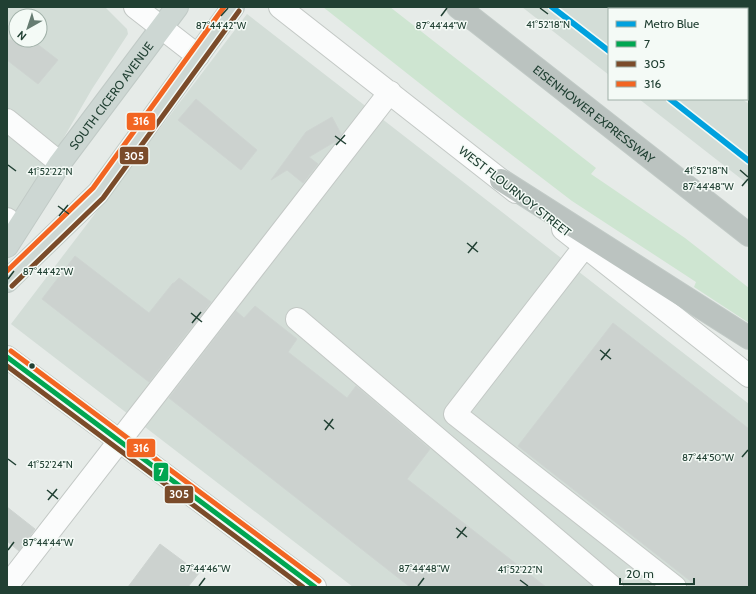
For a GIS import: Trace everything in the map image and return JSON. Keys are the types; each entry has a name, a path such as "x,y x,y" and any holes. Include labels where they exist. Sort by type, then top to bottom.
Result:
{"highway":[{"name":"EISENHOWER EXPRESSWAY","path":"458,7 749,234"},
{"path":"501,180 749,338"}],"main road":[{"name":"SOUTH CICERO AVENUE","path":"10,231 177,7"},
{"path":"7,281 98,193 233,7"}],"street":[{"path":"135,7 198,56"},
{"name":"WEST FLOURNOY STREET","path":"280,7 390,92 749,376"},
{"path":"7,586 390,92"},
{"path":"7,120 60,163"},
{"path":"585,246 455,414 675,587"},
{"path":"297,319 612,587"},
{"path":"7,357 315,587"}],"shaded area":[{"path":"7,7 105,7 127,29 128,34 92,89 30,196 7,227"},
{"path":"522,7 626,8 608,8 608,74"},
{"path":"247,14 749,404 749,587 353,587 11,324"},
{"path":"640,100 743,100 749,104 749,185"}],"green space":[{"path":"323,7 390,7 596,168 591,174 685,238 749,288 749,323 694,287 696,282 572,201"}],"building":[{"path":"8,40 8,48 42,48 58,60 38,84 7,60"},
{"path":"196,99 257,150 241,170 178,120"},
{"path":"332,117 341,134 336,141 309,157 318,164 303,183 287,170 271,180 306,132"},
{"path":"75,256 149,313 173,283 179,278 211,302 149,382 42,299"},
{"path":"255,306 297,339 288,352 347,398 356,386 430,449 407,479 546,587 410,587 169,398 236,311 244,318"},
{"path":"613,323 749,429 749,587 698,587 518,446"},
{"path":"7,507 35,529 19,551 7,541"},
{"path":"160,544 199,573 188,587 128,587"}],"metro line":[{"name":"Blue","path":"552,7 608,50"},
{"name":"Blue","path":"671,100 749,161"}],"transit line":[{"name":"316","path":"7,271 93,188 224,7"},
{"name":"305","path":"12,286 103,198 239,11"},
{"name":"316","path":"11,351 319,581"},
{"name":"7","path":"7,357 315,587"},
{"name":"305","path":"7,366 303,587"}]}
